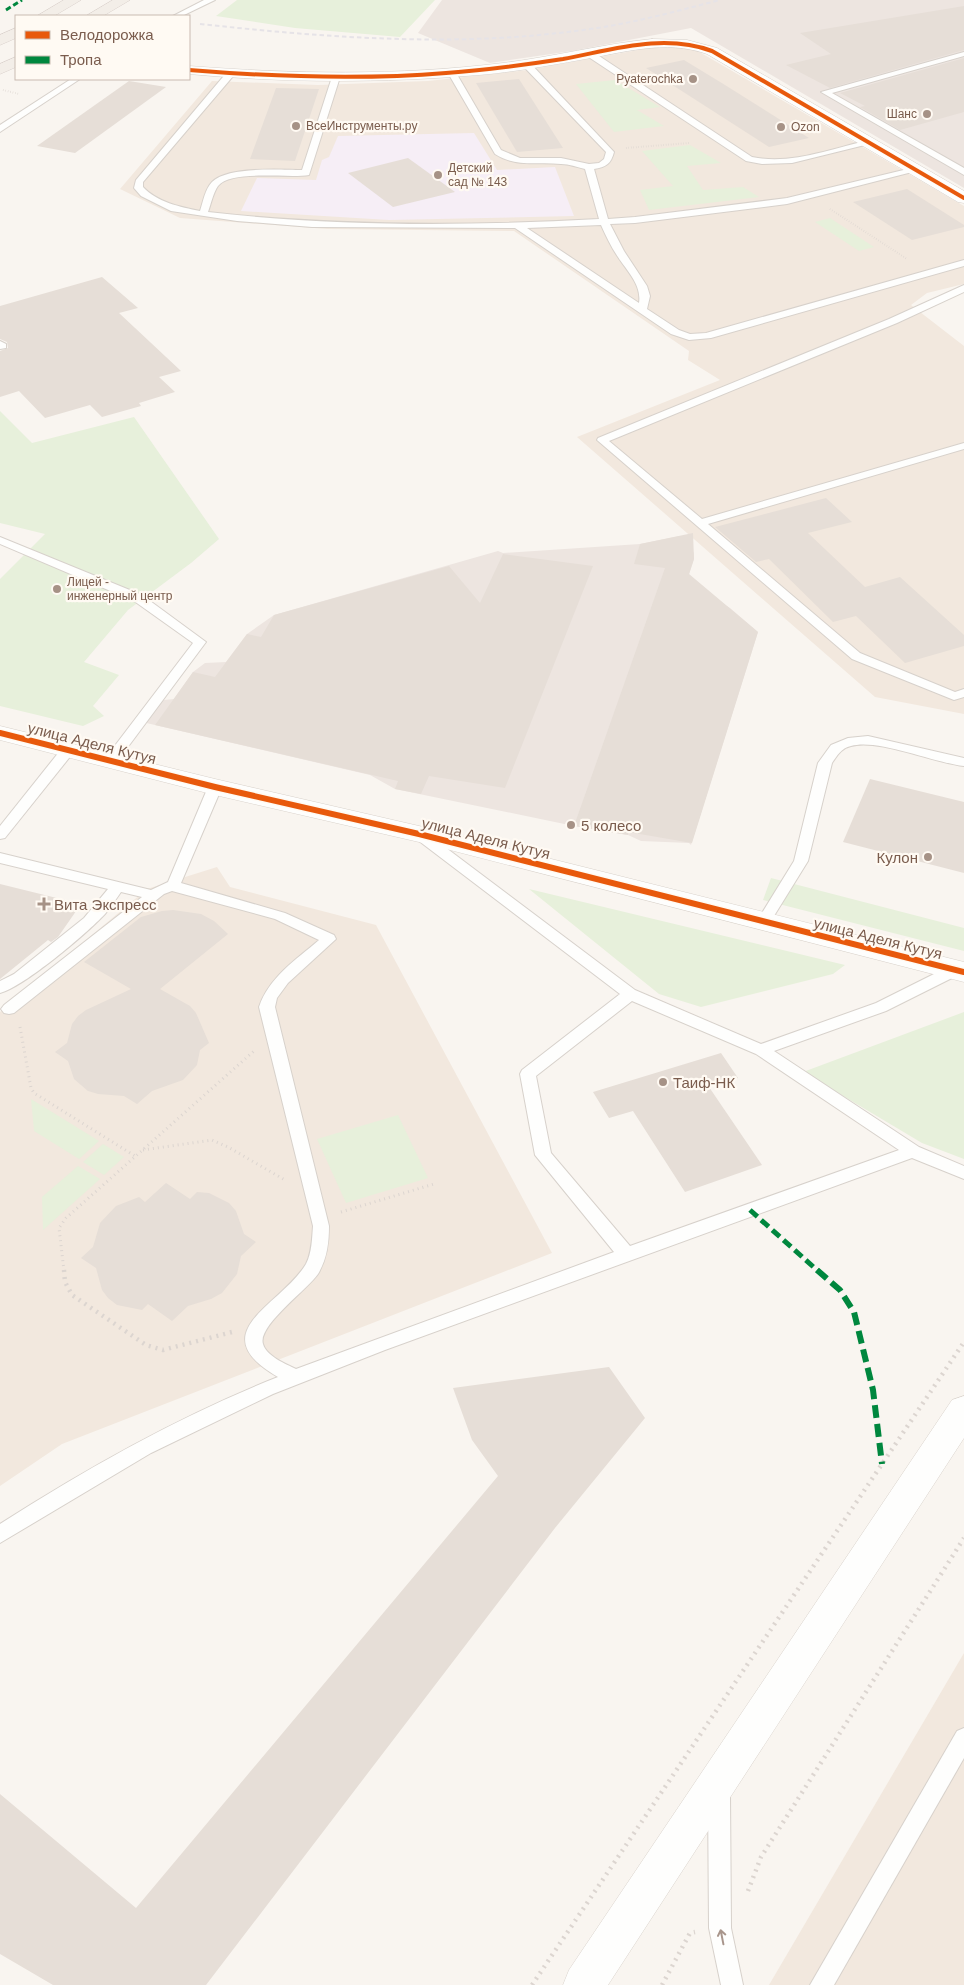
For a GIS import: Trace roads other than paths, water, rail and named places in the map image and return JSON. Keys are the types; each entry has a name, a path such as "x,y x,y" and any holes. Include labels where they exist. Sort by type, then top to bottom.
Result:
{"main road":[{"path":"46,15 73,0"},
{"path":"95,15 123,0"},
{"path":"0,70 15,62"}],"street":[{"path":"190,70 231,74 336,77 452,72 527,65 660,42 681,43 702,47 964,198"},
{"name":"улица Аделя Кутуя","path":"0,733 216,787 419,834 959,971"},
{"path":"584,1985 964,1410"}],"lane":[{"path":"179,15 196,5 211,0"},
{"path":"590,54 749,159 774,163 868,143"},
{"path":"964,54 825,92 964,172"},
{"path":"452,72 498,152 502,155 515,159 560,161 589,167 602,165 611,155 608,150 527,65"},
{"path":"231,74 138,186 144,194 168,206 203,214 312,224 414,226 604,222 741,207 811,196 916,170"},
{"path":"306,172 336,77"},
{"path":"0,129 74,80"},
{"path":"589,167 594,195 604,222 618,250 644,291 645,300 642,310"},
{"path":"203,214 215,185 223,179 235,176 318,172"},
{"path":"512,223 675,332 698,337 964,263"},
{"path":"964,288 893,321 602,440 856,656 954,696 964,693"},
{"path":"700,523 964,446"},
{"path":"0,540 138,598 200,642 111,760"},
{"path":"764,921 801,861 825,763 836,748 848,742 868,740 963,762"},
{"path":"0,835 68,750"},
{"path":"173,886 216,787"},
{"path":"419,834 630,994 761,1050 913,1151 964,1173"},
{"path":"0,858 154,895"},
{"path":"0,988 19,978 89,921 101,909 118,886"},
{"path":"12,1007 154,895 165,888 173,886 270,912 329,939 277,985 271,993 267,1007 318,1218 321,1240 312,1269 261,1324 255,1332 253,1340 255,1348 260,1355 294,1378"},
{"path":"761,1050 881,1007 959,971"},
{"path":"626,1254 543,1155 528,1074 630,994"},
{"path":"0,1534 58,1496 122,1460 195,1422 294,1378 626,1254 913,1151"},
{"path":"821,1985 964,1738"},
{"path":"719,1780 720,1928 732,1985"}],"railway":[{"path":"200,24 347,37 395,39 493,38 542,35 590,29 720,0"}],"place":[{"name":"Pyaterochka","path":"693,79"},
{"name":"Шанс","path":"927,114"},
{"name":"ВсеИнструменты.ру","path":"296,126"},
{"name":"Ozon","path":"781,127"},
{"name":"Детский сад № 143","path":"438,175"},
{"name":"Лицей - инженерный центр","path":"57,589"},
{"name":"5 колесо","path":"571,825"},
{"name":"Кулон","path":"928,857"},
{"name":"Вита Экспресс","path":"44,904"},
{"name":"Таиф-НК","path":"663,1082"}]}
